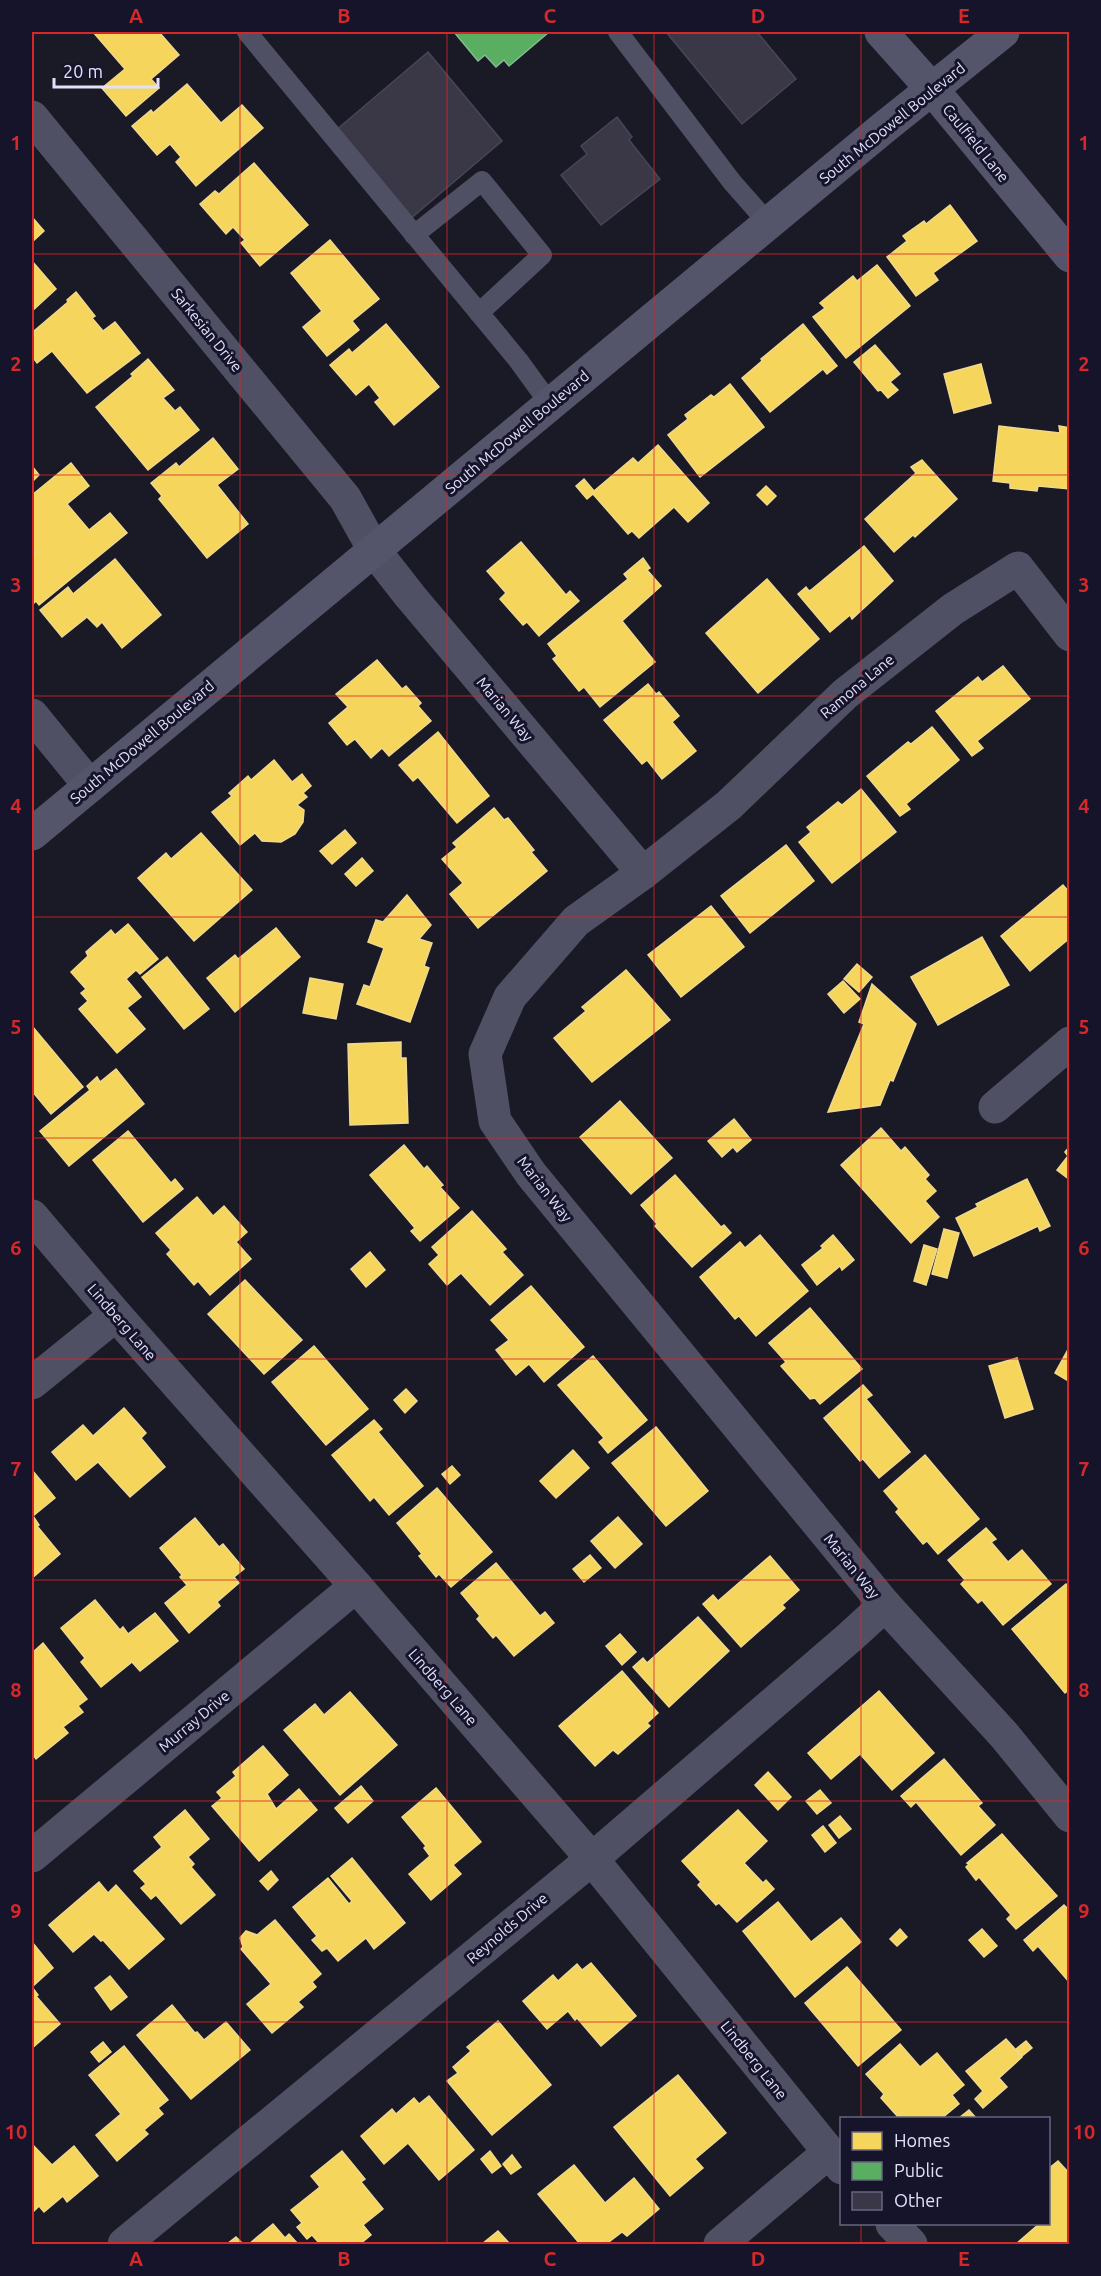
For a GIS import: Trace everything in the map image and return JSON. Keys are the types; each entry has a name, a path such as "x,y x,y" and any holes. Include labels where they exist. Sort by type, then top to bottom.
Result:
{"main road":[{"name":"Caulfield Lane","path":"881,32 932,89 1070,256"},
{"name":"South McDowell Boulevard","path":"32,834 768,223 1003,32"}],"street":[{"name":"Sarkesian Drive","path":"32,117 345,498 374,550"},
{"name":"Marian Way","path":"374,550 643,873 576,921 510,997 485,1054 495,1121 531,1174 885,1605 1004,1735 1070,1816"},
{"name":"Ramona Lane","path":"643,873 729,805 845,694 954,609 1018,568 1070,635"},
{"path":"32,716 90,786"},
{"path":"995,1107 1070,1043"},
{"name":"Lindberg Lane","path":"32,1216 592,1859 835,2160"},
{"path":"32,1383 116,1315"},
{"name":"Murray Drive","path":"32,1856 356,1586"},
{"name":"Reynolds Drive","path":"124,2244 592,1859 885,1605"},
{"path":"720,2244 835,2160"},
{"path":"894,2225 911,2244"}],"lane":[{"path":"247,32 518,360 550,404"},
{"path":"618,32 732,182 768,223"},
{"path":"414,235 482,181 543,255 479,314"}],"building: Homes":[{"path":"93,32 159,32 179,55 151,79 159,88 126,116 102,88 125,69"},
{"path":"187,84 221,123 242,105 263,128 196,186 176,162 181,157 170,144 157,155 132,126 151,110 153,113"},
{"path":"254,163 308,225 260,266 241,243 245,240 233,227 226,234 200,204 215,191 219,194"},
{"path":"950,205 977,241 933,273 938,280 916,296 887,257 907,241 903,236 924,221 926,224"},
{"path":"32,217 44,231 32,242"},
{"path":"330,240 379,299 352,321 359,330 327,356 303,327 322,311 291,273"},
{"path":"32,261 56,289 32,311"},
{"path":"877,265 910,306 846,358 813,317 825,308 820,303 853,276 857,281"},
{"path":"76,292 95,316 92,318 103,331 115,322 140,353 87,393 52,351 37,363 32,356 32,337 35,335 33,332 68,302 67,300"},
{"path":"386,324 439,387 394,425 375,402 380,398 369,384 356,395 330,365 349,349 352,353"},
{"path":"803,324 837,366 827,374 823,369 770,412 742,378"},
{"path":"875,345 900,374 890,382 898,390 888,398 881,390 878,391 854,362"},
{"path":"148,359 174,390 163,398 175,411 180,407 199,430 148,470 96,407 133,376 131,374"},
{"path":"981,364 991,403 954,413 944,374"},
{"path":"730,384 764,427 700,477 668,435 688,419 685,415"},
{"path":"999,426 1060,433 1059,426 1070,428 1070,489 1038,486 1037,491 1010,488 1010,483 993,481"},
{"path":"213,438 238,469 217,485 248,524 207,558 159,499 162,496 151,483 176,463 179,467"},
{"path":"658,445 709,503 688,522 674,507 639,538 632,531 628,534 593,494 587,499 576,486 584,479 594,491 633,458 638,463"},
{"path":"922,460 957,499 915,537 913,535 894,552 865,519 916,473 911,467"},
{"path":"71,463 89,486 67,504 89,530 110,513 127,533 39,605 36,601 32,605 32,556 35,553 32,548 32,495"},
{"path":"32,466 39,475 32,482"},
{"path":"766,486 776,496 767,505 757,495"},
{"path":"521,542 566,595 570,591 579,601 539,636 527,622 523,625 500,599 506,593 487,571"},
{"path":"864,546 893,581 852,619 850,615 830,632 798,594 806,587 809,591 811,590"},
{"path":"643,558 650,568 647,570 661,586 622,621 655,662 600,707 584,687 579,691 553,659 557,656 548,644 628,579 624,574"},
{"path":"115,559 161,615 122,648 102,622 97,627 87,617 62,637 40,610 68,587 73,594"},
{"path":"767,579 819,639 758,693 706,633"},
{"path":"377,660 402,689 406,686 421,703 418,706 431,721 389,756 382,748 371,758 355,739 347,745 329,723 348,707 336,694"},
{"path":"1003,666 1030,699 977,741 983,748 972,756 936,711 978,677 982,682"},
{"path":"648,684 656,694 659,692 679,716 672,722 696,751 662,779 647,760 642,764 604,720"},
{"path":"932,727 959,760 906,804 910,809 900,816 867,776 908,742 911,744"},
{"path":"438,732 489,796 457,823 418,777 413,781 399,765"},
{"path":"274,760 292,782 302,774 311,786 303,793 307,797 297,805 304,810 303,822 295,834 281,842 262,841 255,833 240,845 212,812 232,796 229,793 248,776 251,780"},
{"path":"861,789 896,832 832,883 799,842 811,832 807,827 838,802 842,805"},
{"path":"494,808 504,820 508,818 534,850 531,852 547,871 478,928 450,894 463,883 442,859 457,847 453,843"},
{"path":"345,830 356,843 332,864 320,851"},
{"path":"201,833 252,890 194,941 138,878 166,853 171,859"},
{"path":"786,845 814,881 750,933 721,896"},
{"path":"362,858 373,871 356,886 345,874"},
{"path":"1063,885 1070,893 1070,938 1030,971 1001,936"},
{"path":"407,895 431,925 419,939 432,943 424,966 429,968 410,1022 357,1004 364,985 370,987 384,948 368,942 376,920 383,922"},
{"path":"711,906 744,947 681,997 648,955"},
{"path":"128,924 158,959 140,974 136,970 126,979 141,997 127,1008 145,1029 117,1053 79,1009 88,1001 81,993 86,989 71,972 88,956 86,952 111,930 115,935"},
{"path":"276,928 300,957 235,1012 207,978 235,955 238,959"},
{"path":"982,937 1009,985 938,1025 911,977"},
{"path":"167,957 209,1009 184,1029 142,977"},
{"path":"857,964 872,977 859,992 844,979"},
{"path":"626,970 670,1020 592,1082 554,1038 586,1011 582,1007"},
{"path":"310,978 343,984 336,1019 303,1013"},
{"path":"843,981 860,999 844,1013 828,994"},
{"path":"872,984 916,1024 893,1081 890,1080 880,1105 828,1112 864,1024 859,1022"},
{"path":"32,1026 83,1087 51,1114 32,1091"},
{"path":"401,1042 401,1058 406,1058 408,1123 350,1125 348,1044"},
{"path":"116,1069 144,1104 69,1166 40,1131 90,1090 87,1086 97,1077 100,1082"},
{"path":"620,1101 672,1158 631,1194 580,1137"},
{"path":"734,1119 751,1140 737,1152 733,1147 722,1157 708,1141"},
{"path":"881,1128 901,1151 905,1147 929,1175 925,1179 936,1191 925,1201 939,1217 911,1243 841,1165"},
{"path":"128,1131 171,1183 175,1179 183,1189 143,1222 93,1160"},
{"path":"404,1145 424,1169 427,1166 443,1185 440,1187 459,1208 420,1241 411,1231 415,1228 370,1175"},
{"path":"1070,1146 1070,1180 1057,1170 1068,1156 1065,1152"},
{"path":"675,1175 721,1227 724,1225 731,1233 692,1267 655,1226 657,1224 641,1205"},
{"path":"1027,1179 1050,1226 1040,1231 1038,1226 974,1256 956,1218 978,1207 976,1204"},
{"path":"197,1197 213,1216 224,1206 247,1232 236,1242 251,1259 210,1295 198,1281 194,1285 167,1254 171,1250 156,1233"},
{"path":"472,1211 506,1249 502,1252 523,1275 490,1305 461,1273 447,1285 429,1264 439,1255 432,1247"},
{"path":"944,1229 959,1233 947,1278 932,1274"},
{"path":"760,1235 808,1291 756,1336 739,1316 735,1319 700,1277 740,1242 745,1248"},
{"path":"833,1235 854,1260 842,1270 840,1266 817,1285 802,1265 823,1248 821,1246"},
{"path":"924,1245 937,1249 926,1285 914,1281"},
{"path":"370,1252 385,1270 366,1287 351,1269"},
{"path":"245,1280 302,1340 264,1374 208,1314"},
{"path":"531,1286 584,1347 544,1382 529,1364 516,1375 496,1350 509,1340 491,1320"},
{"path":"810,1308 862,1369 820,1404 815,1398 810,1399 781,1366 786,1362 769,1343"},
{"path":"314,1346 368,1409 326,1445 272,1382"},
{"path":"1070,1346 1070,1382 1055,1373"},
{"path":"593,1356 647,1420 608,1453 599,1442 604,1438 558,1385"},
{"path":"1017,1358 1033,1409 1005,1418 989,1366"},
{"path":"863,1385 872,1395 866,1399 910,1452 879,1478 863,1459 860,1461 824,1418"},
{"path":"406,1389 417,1401 405,1413 394,1400"},
{"path":"124,1408 146,1433 141,1438 165,1467 130,1497 98,1462 76,1480 52,1452 83,1425 93,1436"},
{"path":"374,1420 382,1429 378,1432 423,1486 389,1515 374,1497 370,1501 332,1455"},
{"path":"656,1427 708,1491 666,1526 612,1463"},
{"path":"573,1450 589,1468 556,1498 540,1481"},
{"path":"925,1455 979,1519 938,1554 927,1541 923,1544 896,1512 899,1509 884,1491"},
{"path":"452,1466 460,1475 450,1484 442,1474"},
{"path":"32,1470 55,1498 33,1516 39,1525 37,1526 60,1554 32,1578"},
{"path":"437,1488 492,1552 451,1587 439,1574 436,1577 419,1556 422,1554 397,1523"},
{"path":"618,1517 642,1544 615,1568 591,1541"},
{"path":"195,1518 219,1547 223,1544 244,1569 234,1577 239,1583 217,1602 220,1606 189,1633 165,1603 187,1585 180,1577 182,1575 160,1548"},
{"path":"986,1528 996,1539 991,1542 1008,1562 1022,1550 1051,1584 1003,1625 982,1600 978,1603 961,1584 965,1580 948,1560"},
{"path":"590,1555 601,1568 584,1582 573,1569"},
{"path":"770,1556 799,1590 782,1605 785,1608 741,1647 703,1604 713,1595 718,1601"},
{"path":"496,1563 540,1616 545,1612 554,1623 514,1656 496,1635 493,1638 477,1619 480,1616 461,1593"},
{"path":"1066,1584 1070,1588 1070,1689 1065,1693 1012,1629"},
{"path":"95,1600 120,1630 123,1627 128,1634 155,1613 178,1641 140,1671 132,1662 101,1687 81,1662 85,1658 61,1628"},
{"path":"698,1617 729,1651 669,1707 633,1667 643,1658 647,1663"},
{"path":"620,1634 636,1652 622,1665 606,1646"},
{"path":"43,1643 87,1699 78,1706 83,1712 63,1727 68,1733 36,1759 32,1753 32,1714 34,1712 32,1708 32,1653"},
{"path":"622,1671 658,1713 647,1723 650,1726 618,1754 613,1750 595,1766 559,1726"},
{"path":"879,1691 934,1753 892,1790 860,1754 831,1779 808,1753"},
{"path":"350,1692 397,1745 340,1795 284,1730 315,1704 324,1715"},
{"path":"263,1746 288,1775 267,1794 276,1809 299,1789 317,1810 259,1861 212,1806 222,1798 217,1792 236,1776 233,1772"},
{"path":"944,1759 982,1803 978,1806 995,1825 961,1855 916,1802 911,1807 901,1796"},
{"path":"768,1772 791,1797 778,1810 755,1785"},
{"path":"361,1786 373,1801 348,1823 335,1808"},
{"path":"436,1788 481,1842 453,1865 461,1874 431,1900 409,1874 430,1856 424,1848 426,1846 402,1817"},
{"path":"820,1790 831,1803 817,1814 806,1801"},
{"path":"185,1810 209,1839 188,1857 194,1864 191,1867 215,1895 181,1924 156,1895 151,1899 141,1888 146,1884 134,1871 162,1847 154,1837"},
{"path":"738,1810 767,1841 744,1863 763,1883 766,1880 774,1889 737,1922 719,1903 716,1905 698,1885 701,1882 682,1861"},
{"path":"840,1816 851,1829 839,1838 829,1825"},
{"path":"823,1826 836,1843 825,1852 812,1835"},
{"path":"1002,1834 1057,1896 1016,1929 1007,1919 1011,1915 979,1877 976,1880 966,1867 969,1864 967,1863"},
{"path":"352,1858 405,1923 374,1949 366,1938 338,1961 327,1948 322,1951 312,1940 317,1936 293,1907 328,1878 349,1904 352,1901 331,1876"},
{"path":"271,1871 278,1880 268,1890 260,1881"},
{"path":"99,1882 108,1893 116,1885 164,1939 129,1969 103,1940 101,1941 94,1934 73,1952 49,1925"},
{"path":"778,1902 811,1942 841,1918 861,1942 795,1997 743,1931"},
{"path":"1064,1905 1070,1911 1070,1983 1038,1946 1033,1951 1024,1940"},
{"path":"275,1920 321,1974 312,1982 316,1987 298,2002 303,2007 272,2033 247,2004 271,1984 241,1949 243,1947 240,1938 246,1931 257,1935"},
{"path":"900,1929 907,1937 897,1946 890,1939"},
{"path":"982,1929 997,1946 984,1957 969,1940"},
{"path":"32,1942 53,1968 32,1987"},
{"path":"591,1963 636,2016 601,2046 568,2011 547,2029 523,2001 553,1975 558,1981 577,1964 582,1970"},
{"path":"847,1967 901,2030 858,2066 805,2003"},
{"path":"110,1976 127,1997 111,2010 95,1988"},
{"path":"32,1987 38,1995 36,1996 60,2024 32,2048"},
{"path":"172,2005 195,2033 197,2032 204,2040 226,2022 250,2050 191,2099 137,2035"},
{"path":"498,2021 551,2085 492,2135 447,2081 458,2073 453,2067 471,2051 467,2047"},
{"path":"1006,2039 1022,2057 999,2078 1007,2087 983,2108 975,2099 983,2091 966,2071"},
{"path":"1026,2041 1032,2048 1022,2056 1016,2049"},
{"path":"103,2042 111,2052 99,2062 91,2052"},
{"path":"900,2044 920,2067 937,2053 964,2085 952,2095 959,2104 943,2117 898,2117 881,2098 884,2094 866,2074"},
{"path":"124,2046 168,2100 158,2108 163,2114 144,2130 148,2134 117,2161 96,2135 121,2114 89,2075"},
{"path":"678,2075 726,2133 695,2159 703,2168 670,2196 614,2127"},
{"path":"429,2096 474,2150 439,2180 408,2143 384,2164 361,2136 392,2109 396,2114 414,2098 419,2104"},
{"path":"969,2110 975,2117 960,2117"},
{"path":"32,2144 52,2165 74,2146 98,2176 67,2202 63,2196 44,2212 39,2206 32,2213"},
{"path":"342,2151 365,2179 361,2182 383,2209 363,2225 371,2235 360,2244 320,2244 312,2235 307,2239 297,2227 302,2223 291,2210 320,2187 311,2176"},
{"path":"490,2151 501,2166 492,2173 481,2159"},
{"path":"512,2155 521,2167 511,2174 503,2164"},
{"path":"1058,2161 1070,2174 1070,2244 1016,2244 1038,2225 1050,2225 1050,2167"},
{"path":"574,2165 605,2203 634,2178 659,2209 627,2236 622,2232 606,2244 601,2241 597,2244 580,2244 538,2194"},
{"path":"273,2224 285,2238 289,2234 298,2244 249,2244"},
{"path":"498,2231 510,2244 482,2244"},
{"path":"236,2237 243,2244 227,2244"}],"building: Public":[{"path":"454,32 549,32 509,66 504,60 496,67 485,55 478,61"}],"building: Other":[{"path":"666,32 757,32 796,79 742,124"},
{"path":"428,52 502,141 409,220 335,131"},
{"path":"617,117 632,137 629,140 660,179 601,225 561,175 587,154 581,146"}]}
